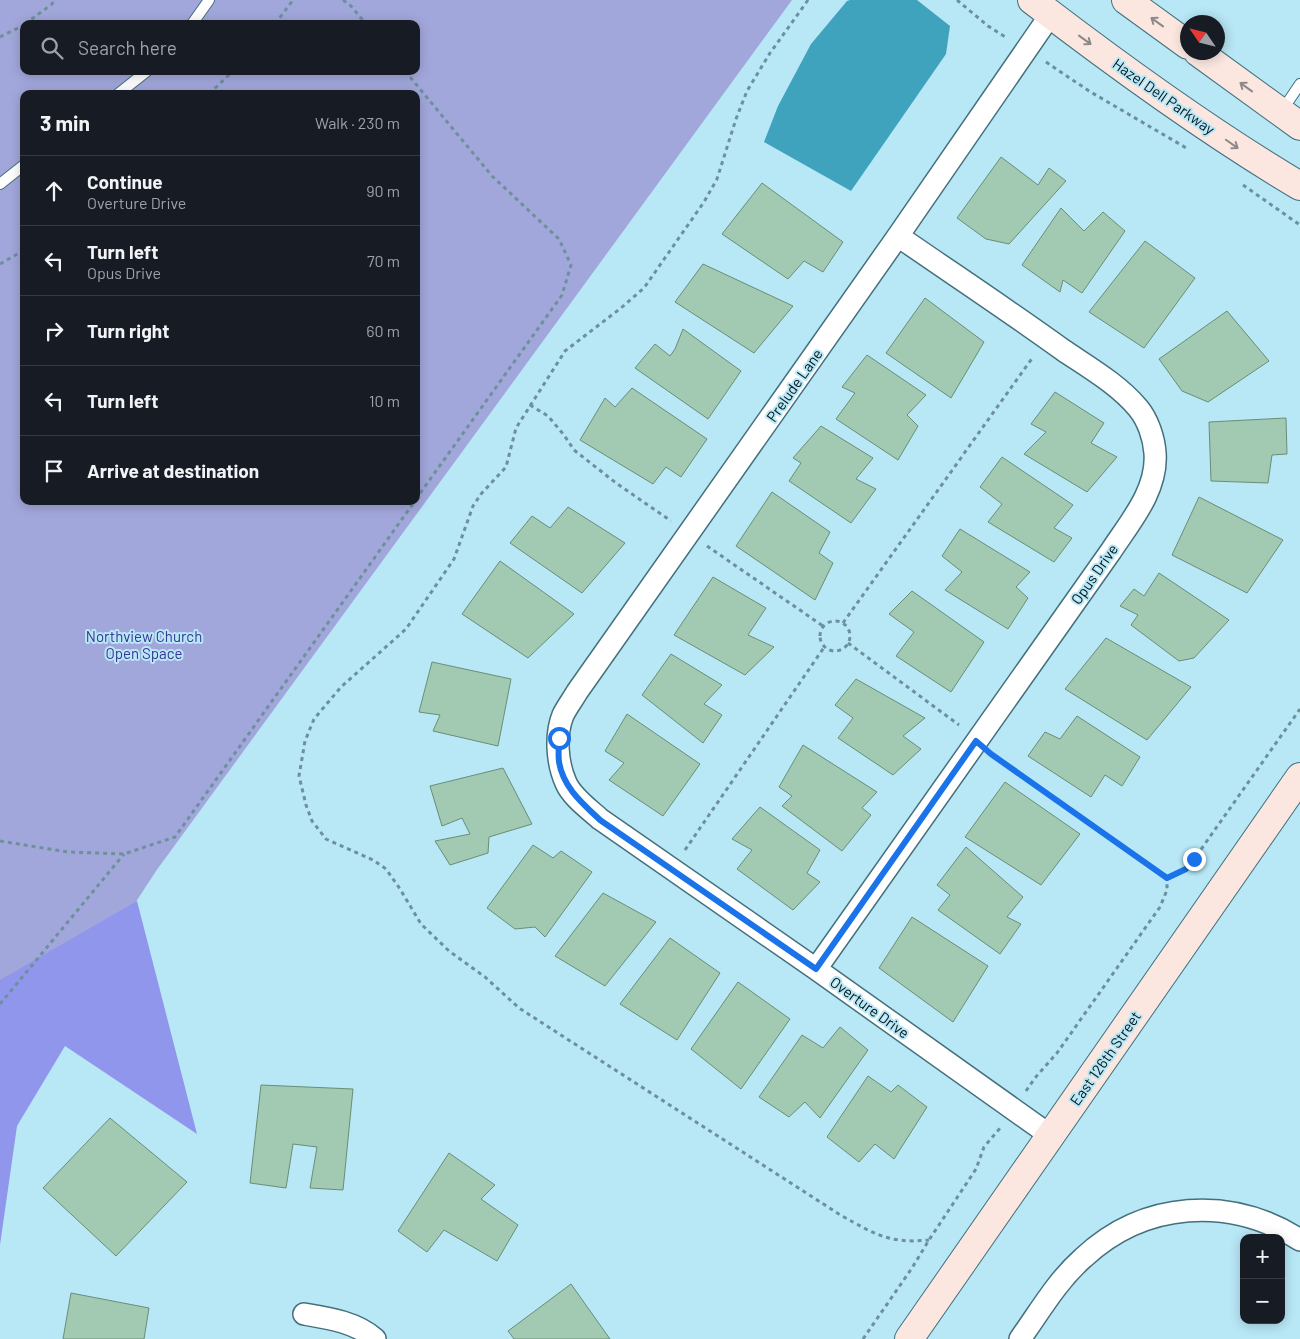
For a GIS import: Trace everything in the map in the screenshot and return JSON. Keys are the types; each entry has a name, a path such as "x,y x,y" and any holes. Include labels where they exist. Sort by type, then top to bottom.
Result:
{"street":[{"path":"1126,0 1180,39"},
{"name":"Hazel Dell Parkway","path":"1042,7 1255,159 1300,186"},
{"name":"Prelude Lane","path":"559,762 559,738 563,716 577,692 898,236 1042,7"},
{"path":"1209,60 1290,119"},
{"name":"Opus Drive","path":"816,969 1111,551 1144,502 1153,475 1155,455 1153,441 1148,425 1130,399 1047,338 898,236"},
{"name":"Overture Drive","path":"559,762 566,784 600,820 816,969 1051,1136"},
{"name":"East 126th Street","path":"909,1339 1051,1136 1296,793"},
{"path":"1020,1339 1058,1285 1081,1259 1110,1236 1145,1219 1180,1211 1210,1210 1228,1212 1260,1220 1300,1240"},
{"path":"304,1314 339,1321 369,1334 375,1339"}],"lane":[{"path":"195,20 209,0"},
{"path":"123,90 142,75"},
{"path":"1290,119 1300,84"},
{"path":"0,184 20,169"}],"path":[{"path":"30,20 52,4 54,0"},
{"path":"278,20 293,0"},
{"path":"343,0 362,20"},
{"path":"957,0 1002,35"},
{"path":"0,37 20,26"},
{"path":"1054,68 1088,92 1194,153"},
{"path":"213,90 229,75"},
{"path":"408,75 492,176 559,240 571,265 562,295 420,494"},
{"path":"1235,179 1300,225"},
{"path":"0,264 20,252"},
{"path":"843,623 1047,338"},
{"path":"0,841 68,852 124,854 175,837 412,505"},
{"path":"829,622 843,623 848,629 850,636 848,643 843,648 830,650 824,646 820,633 829,622"},
{"path":"848,643 963,728 991,754 1167,878"},
{"path":"671,869 824,646"},
{"path":"1167,878 1180,873 1190,865 1300,709"},
{"path":"0,1004 124,854"},
{"path":"863,1339 912,1268 928,1240 976,1169 984,1147 1014,1110 1035,1078 1057,1053 1160,907 1165,896 1167,878"}],"green space":[{"name":"Northview Church Open Space","path":"0,0 792,0 156,871 95,965 0,1124"}],"shaded area":[{"path":"917,0 950,26 946,54 851,191 764,142 778,106 811,44 847,1"},
{"path":"137,901 197,1134 65,1046 17,1126 0,1245 0,980"}],"building":[{"path":"1001,157 1038,185 1049,168 1066,181 1009,244 986,239 957,218"},
{"path":"762,183 843,242 823,272 804,261 788,279 722,234"},
{"path":"1061,208 1084,231 1103,212 1125,231 1082,293 1063,280 1060,292 1022,265"},
{"path":"1145,241 1195,278 1144,348 1089,312"},
{"path":"703,264 793,306 754,353 675,302"},
{"path":"925,298 984,342 951,398 886,353"},
{"path":"1227,311 1269,361 1208,402 1182,391 1159,359"},
{"path":"683,329 741,371 708,419 635,368 655,344 670,356"},
{"path":"867,355 926,395 907,415 918,426 898,460 836,419 855,393 842,387"},
{"path":"632,388 707,439 681,477 666,467 653,484 580,440 605,398 615,407"},
{"path":"1055,392 1104,423 1091,443 1117,457 1087,492 1024,454 1046,432 1031,424"},
{"path":"1286,418 1287,454 1272,455 1268,483 1211,481 1209,422"},
{"path":"821,426 873,458 856,479 876,489 851,523 789,481 801,463 793,458"},
{"path":"1002,457 1073,505 1054,528 1072,538 1054,562 988,522 1002,504 980,487"},
{"path":"772,492 830,532 819,553 833,563 815,600 736,546"},
{"path":"1199,497 1283,540 1247,593 1172,555"},
{"path":"568,507 625,543 582,593 510,543 532,516 550,528"},
{"path":"960,529 1030,572 1016,587 1028,598 1008,629 945,590 962,572 942,556"},
{"path":"500,561 574,614 528,658 462,614"},
{"path":"1159,573 1229,620 1194,658 1179,661 1131,625 1138,615 1120,606 1134,589 1144,596"},
{"path":"713,577 766,608 748,635 774,647 745,675 674,635"},
{"path":"912,591 984,642 951,692 896,656 914,632 889,614"},
{"path":"1106,638 1191,687 1147,740 1065,689"},
{"path":"671,654 722,685 704,704 722,715 703,743 642,695"},
{"path":"432,662 511,679 498,746 433,731 440,715 419,712"},
{"path":"856,679 925,718 903,736 921,749 893,775 838,738 853,718 835,705"},
{"path":"627,714 700,764 663,816 609,780 624,763 605,751"},
{"path":"1077,716 1140,757 1122,786 1105,775 1091,797 1028,756 1045,732 1060,739"},
{"path":"803,745 877,792 862,808 871,815 842,851 782,806 792,796 779,787"},
{"path":"503,768 532,824 489,837 488,853 450,865 435,841 470,834 462,818 442,826 430,786"},
{"path":"1005,782 1080,834 1041,885 965,837"},
{"path":"760,807 820,850 807,873 820,882 793,910 737,869 752,850 732,839"},
{"path":"533,845 553,858 561,851 592,872 545,937 535,927 515,929 487,908"},
{"path":"966,847 1023,897 1007,917 1021,924 1000,954 938,910 950,895 937,885"},
{"path":"603,893 656,922 605,986 555,956"},
{"path":"912,917 988,966 953,1022 879,968"},
{"path":"670,938 720,973 677,1040 620,1004"},
{"path":"738,982 790,1019 741,1089 691,1049"},
{"path":"840,1027 868,1050 820,1118 805,1102 789,1117 759,1097 802,1035 823,1048"},
{"path":"868,1076 891,1092 898,1085 927,1107 894,1159 875,1144 859,1162 827,1137"},
{"path":"261,1085 353,1089 343,1190 310,1188 317,1147 293,1144 286,1188 250,1183"},
{"path":"110,1118 187,1182 116,1256 43,1188"},
{"path":"449,1153 495,1185 481,1199 518,1225 497,1261 444,1230 427,1252 398,1231"},
{"path":"571,1284 610,1339 514,1339 508,1331"},
{"path":"71,1293 149,1308 144,1339 63,1339"}],"route":[{"path":"559,738 559,762 566,784 600,820 816,969 976,741 991,754 1167,878 1186,869 1194,859"}]}
